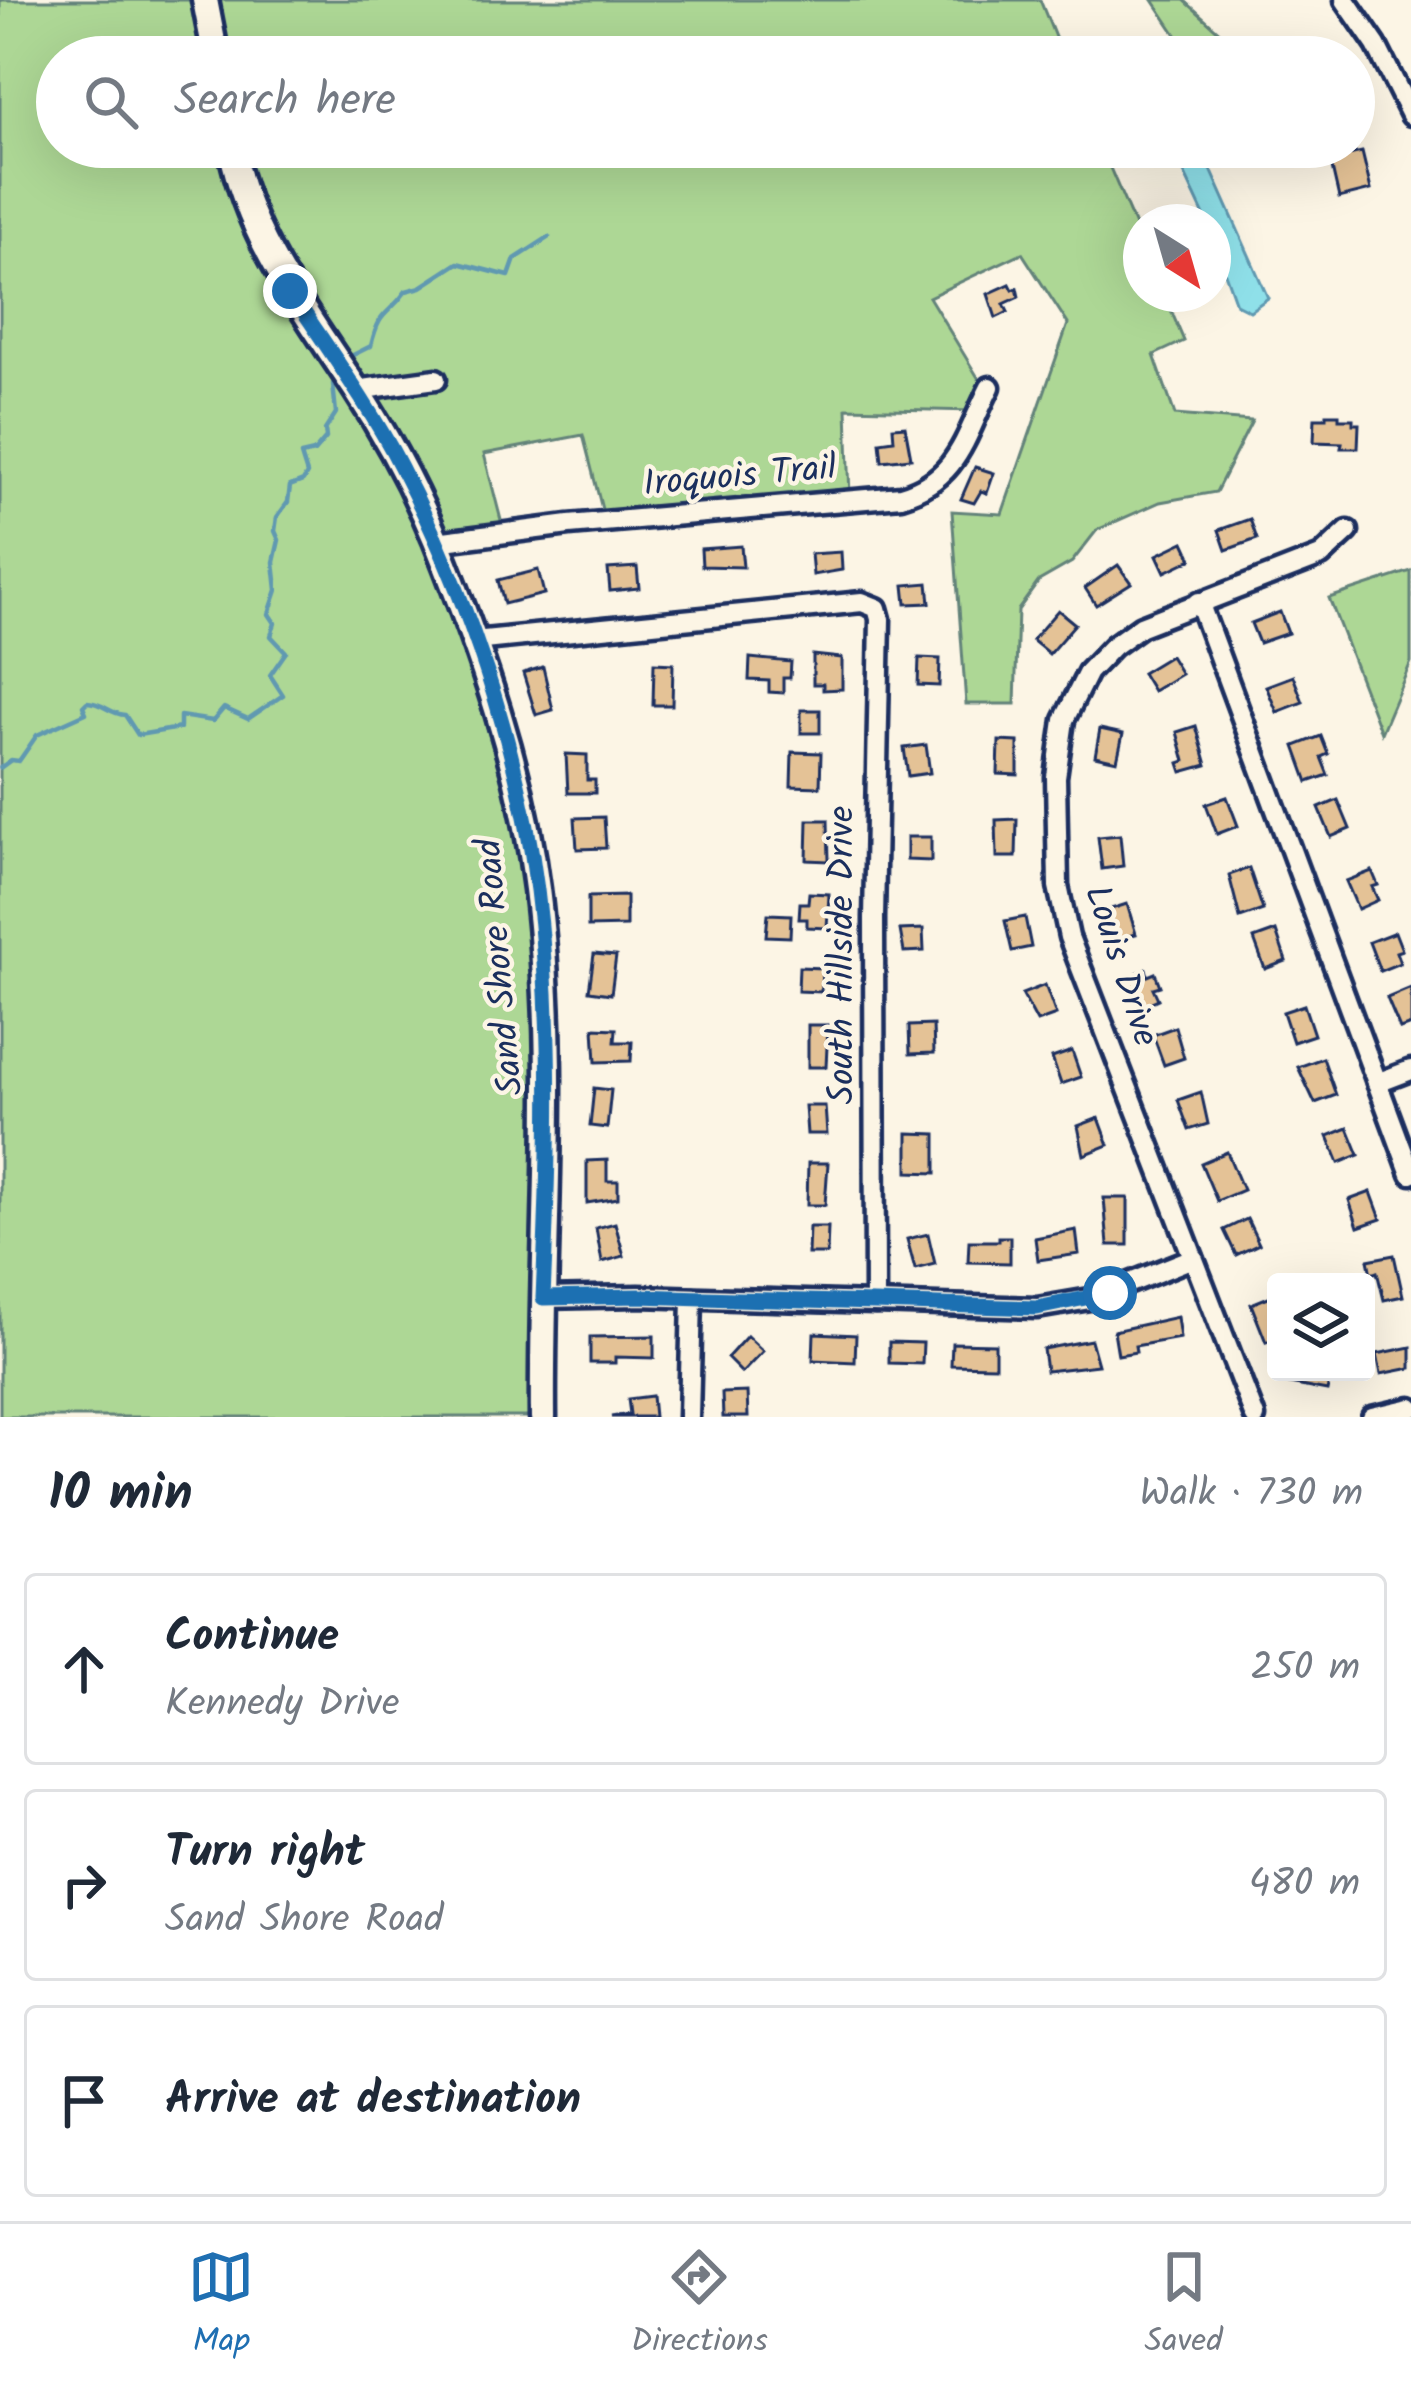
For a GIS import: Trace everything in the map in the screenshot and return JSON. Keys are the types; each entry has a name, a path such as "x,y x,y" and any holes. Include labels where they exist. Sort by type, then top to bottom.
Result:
{"street":[{"path":"205,0 211,36"},
{"path":"1345,0 1370,36"},
{"path":"1375,44 1411,115"},
{"name":"Sand Shore Road","path":"237,168 257,234 401,466 436,542 474,641 518,783 541,924 548,1115 543,1417"},
{"path":"356,389 436,379"},
{"name":"Iroquois Trail","path":"436,542 901,496 926,488 946,473 990,387"},
{"name":"Louis Drive","path":"1255,1417 1069,937 1058,886 1056,777 1064,720 1088,672 1126,635 1321,556 1348,531"},
{"name":"South Hillside Drive","path":"474,641 862,602 877,608 874,1303"},
{"path":"1198,602 1411,1174"},
{"path":"1377,1084 1411,1070"},
{"path":"543,1298 990,1308 1065,1305 1110,1293 1192,1258"},
{"path":"689,1417 692,1298"},
{"path":"1372,1417 1411,1408"}],"green space":[{"path":"0,0 1040,0 1055,36 36,36 36,168 1110,168 1126,204 1123,312 1172,312 1184,341 1154,355 1175,415 1252,421 1216,492 1160,502 1097,530 1072,562 1039,581 1018,610 1015,704 966,704 952,511 1002,514 1068,324 1022,253 929,297 985,389 974,411 847,408 850,499 605,521 583,435 484,454 504,532 438,547 537,911 551,1417 0,1417"},
{"path":"1153,0 1184,0 1224,36 1177,36"},
{"path":"1411,571 1411,662 1381,733 1329,598"}],"water":[{"path":"1182,168 1210,168 1226,204 1199,204"},
{"path":"1231,215 1268,298 1250,311 1236,304 1231,290"}],"building":[{"path":"1332,168 1366,168 1371,190 1339,198"},
{"path":"1010,284 1019,297 1004,304 1008,312 996,318 988,294"},
{"path":"1326,414 1339,414 1339,419 1359,424 1358,448 1314,442 1315,418 1326,418"},
{"path":"905,426 911,458 882,461 880,442 894,440 893,427"},
{"path":"975,467 994,473 987,493 981,491 974,503 961,499"},
{"path":"1250,519 1257,539 1226,550 1219,530"},
{"path":"1184,542 1192,559 1165,572 1157,555"},
{"path":"741,546 743,567 702,566 701,549"},
{"path":"841,552 842,570 813,575 811,554"},
{"path":"1118,565 1131,583 1096,605 1085,588"},
{"path":"637,567 639,588 610,591 608,569"},
{"path":"538,570 544,594 504,604 498,580"},
{"path":"928,583 930,603 906,604 904,585"},
{"path":"1058,610 1075,624 1049,654 1032,640"},
{"path":"1280,612 1288,633 1259,643 1251,623"},
{"path":"813,655 842,658 842,689 823,690 823,684 813,684"},
{"path":"1170,656 1181,674 1153,691 1142,673"},
{"path":"750,658 791,662 790,678 783,678 783,693 769,692 769,681 749,680"},
{"path":"919,658 940,659 939,686 918,685"},
{"path":"654,663 673,664 672,705 653,705"},
{"path":"543,667 553,710 536,715 523,673"},
{"path":"1293,676 1303,702 1277,712 1266,686"},
{"path":"801,710 820,710 820,733 801,733"},
{"path":"1196,726 1207,765 1182,772 1179,763 1185,761 1177,732"},
{"path":"1100,729 1123,734 1117,761 1095,756"},
{"path":"1321,736 1328,754 1321,757 1328,775 1308,782 1295,746"},
{"path":"999,741 1018,742 1018,775 998,774"},
{"path":"926,745 930,773 908,776 904,748"},
{"path":"792,752 821,753 820,787 791,786"},
{"path":"566,754 587,755 587,780 595,780 595,793 568,793"},
{"path":"1227,797 1238,826 1217,834 1206,804"},
{"path":"1338,800 1350,829 1331,837 1319,808"},
{"path":"604,817 606,848 577,849 575,818"},
{"path":"1017,819 1016,857 997,857 996,820"},
{"path":"808,820 828,820 829,861 807,860"},
{"path":"1120,835 1123,866 1102,869 1098,837"},
{"path":"907,837 931,837 931,861 907,860"},
{"path":"1249,868 1263,910 1240,918 1229,875"},
{"path":"1372,871 1378,900 1358,909 1346,881"},
{"path":"809,893 829,894 827,928 807,927 807,919 799,919 800,903 808,903"},
{"path":"626,896 626,926 588,927 588,897"},
{"path":"1127,904 1136,934 1117,939 1108,910"},
{"path":"768,914 791,915 790,937 766,936"},
{"path":"1025,917 1031,947 1012,951 1005,921"},
{"path":"923,929 924,951 904,952 900,930"},
{"path":"1276,931 1286,961 1265,969 1254,939"},
{"path":"1395,932 1402,950 1396,952 1400,963 1380,971 1369,942"},
{"path":"594,954 616,956 611,994 589,991"},
{"path":"799,967 822,968 821,992 798,991"},
{"path":"1146,969 1148,976 1155,973 1160,986 1153,988 1158,999 1138,1008 1125,978"},
{"path":"1045,985 1056,1015 1037,1022 1022,994"},
{"path":"1411,988 1411,1025 1400,1029 1387,998"},
{"path":"1304,1005 1314,1035 1293,1042 1283,1012"},
{"path":"808,1025 828,1025 826,1067 808,1067"},
{"path":"933,1025 934,1053 910,1054 909,1026"},
{"path":"1175,1027 1184,1058 1164,1065 1153,1035"},
{"path":"594,1028 616,1029 615,1042 632,1042 631,1061 596,1062"},
{"path":"1072,1051 1081,1077 1061,1084 1052,1058"},
{"path":"1323,1058 1336,1095 1315,1103 1298,1067"},
{"path":"594,1088 611,1090 607,1128 590,1126"},
{"path":"1201,1092 1208,1124 1189,1130 1178,1100"},
{"path":"805,1106 825,1106 827,1134 807,1134"},
{"path":"1099,1118 1109,1145 1084,1155 1078,1126"},
{"path":"1348,1128 1359,1155 1339,1163 1328,1136"},
{"path":"908,1133 936,1134 936,1173 908,1172"},
{"path":"1227,1152 1243,1190 1217,1201 1201,1163"},
{"path":"607,1160 607,1181 618,1181 618,1198 587,1203 587,1161"},
{"path":"808,1163 828,1163 825,1205 807,1205"},
{"path":"1371,1192 1381,1219 1358,1227 1349,1200"},
{"path":"1104,1198 1128,1198 1128,1245 1108,1245"},
{"path":"1247,1219 1259,1244 1236,1255 1224,1230"},
{"path":"615,1223 624,1256 602,1262 596,1228"},
{"path":"809,1227 828,1227 827,1254 808,1254"},
{"path":"1076,1230 1079,1254 1038,1260 1035,1238"},
{"path":"928,1234 935,1264 915,1269 907,1239"},
{"path":"999,1237 1010,1237 1010,1263 968,1262 969,1241 999,1241"},
{"path":"1394,1255 1403,1296 1384,1300 1377,1272 1371,1273 1368,1260"},
{"path":"1267,1298 1267,1342 1266,1342 1251,1304"},
{"path":"1177,1317 1180,1338 1135,1346 1136,1352 1118,1355 1114,1331"},
{"path":"814,1333 856,1335 855,1362 813,1360"},
{"path":"654,1336 654,1358 615,1357 615,1363 590,1363 590,1337"},
{"path":"747,1336 763,1351 742,1373 727,1358"},
{"path":"1091,1340 1098,1365 1046,1371 1043,1349"},
{"path":"889,1342 923,1343 922,1364 889,1363"},
{"path":"952,1343 995,1344 995,1366 951,1365"},
{"path":"1411,1347 1411,1368 1381,1374 1377,1354"},
{"path":"1274,1381 1329,1381 1327,1391"},
{"path":"747,1392 748,1417 723,1417 722,1393"},
{"path":"652,1396 654,1417 611,1417 630,1414 628,1399"}],"waterway":[{"path":"351,356 371,346 381,319 406,291 458,263 509,276 515,259 549,237"},
{"path":"0,768 11,760 19,761 37,735 86,713 83,706 87,702 125,715 138,735 180,728 180,716 213,721 224,708 248,719 283,695 270,675 286,652 271,636 275,623 269,614 277,590 277,517 288,502 290,486 307,474 301,455 314,452 326,438 325,430 336,413 333,384"}],"route":[{"path":"290,291 369,409 420,504 478,650 518,783 542,939 548,1081 543,1298 639,1296 1037,1308 1110,1293"}]}
